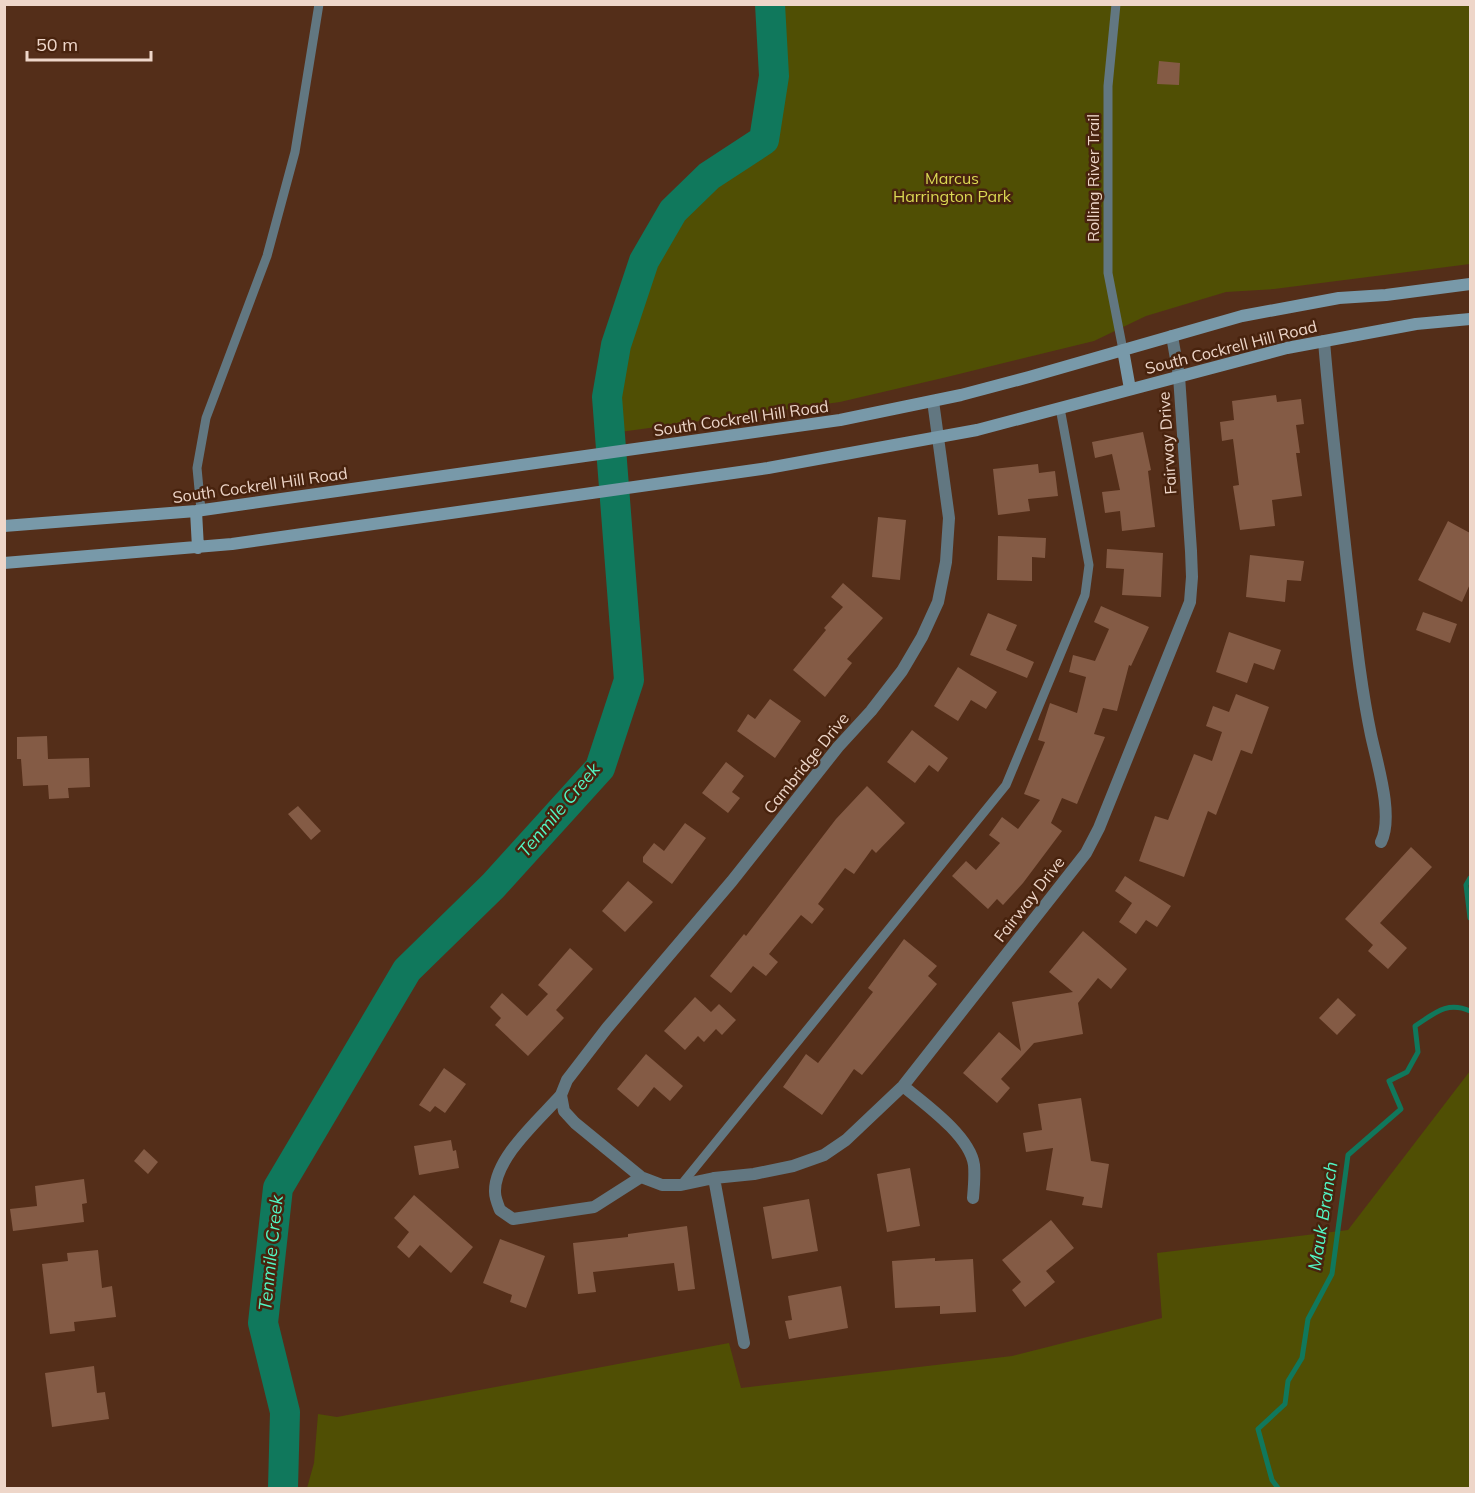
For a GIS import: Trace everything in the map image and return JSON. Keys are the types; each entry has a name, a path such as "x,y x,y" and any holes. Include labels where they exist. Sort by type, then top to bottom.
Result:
{"main road":[{"name":"South Cockrell Hill Road","path":"4,526 198,511 840,420 933,401 1029,377 1242,316 1339,298 1386,295 1470,284"},
{"name":"South Cockrell Hill Road","path":"4,563 198,548 768,468 977,430 1324,340 1416,324 1470,319"},
{"path":"1123,350 1130,389"},
{"path":"198,511 198,548"}],"street":[{"name":"Fairway Drive","path":"714,1178 754,1174 793,1166 824,1155 846,1140 903,1086 1086,853 1099,828 1190,602 1192,577 1179,376 1172,336"},
{"path":"1324,340 1329,404 1357,647 1383,792 1387,831 1381,842"},
{"name":"Cambridge Drive","path":"641,1177 594,1208 513,1219 500,1210 495,1192 499,1173 507,1156 561,1095 567,1080 607,1028 732,881 838,747 871,711 902,671 922,637 938,602 946,562 949,518 933,401"},
{"path":"903,1086 951,1128 966,1145 974,1163 973,1198"},
{"path":"561,1095 564,1111 575,1123 641,1177 662,1185 681,1185 714,1178 744,1344"}],"lane":[{"path":"198,511 197,468 206,418 270,244 295,152 319,4"},
{"name":"Rolling River Trail","path":"1116,4 1108,86 1108,273 1123,350"},
{"path":"681,1185 1006,785 1085,596 1089,565 1059,408"}],"green space":[{"name":"Marcus Harrington Park","path":"783,5 1470,5 1470,264 1274,289 1226,292 1146,316 1094,341 840,402 620,432 618,392 650,266 676,218 712,187 771,146 783,78"},
{"path":"1470,1071 1470,1488 307,1488 314,1463 318,1414 337,1417 729,1343 741,1388 1012,1356 1162,1318 1157,1253 1348,1230"}],"building":[{"path":"1159,61 1180,63 1179,85 1157,84"},
{"path":"1276,395 1277,402 1301,399 1304,424 1296,425 1300,453 1296,453 1302,496 1272,500 1275,526 1240,530 1233,486 1239,485 1233,439 1222,441 1220,422 1234,420 1232,401"},
{"path":"1143,432 1151,470 1148,471 1155,527 1122,531 1120,511 1105,513 1102,492 1120,490 1112,454 1095,458 1092,442"},
{"path":"1038,464 1039,473 1055,471 1058,496 1028,499 1030,511 998,515 993,469"},
{"path":"878,517 906,520 900,580 872,577"},
{"path":"1448,521 1470,533 1470,584 1462,602 1418,580"},
{"path":"998,536 1046,538 1045,558 1032,557 1032,581 997,580"},
{"path":"1107,549 1163,553 1161,597 1122,595 1124,569 1106,568"},
{"path":"1250,555 1304,561 1301,581 1287,580 1285,602 1246,597"},
{"path":"843,583 883,618 847,659 852,663 825,697 793,670 826,630 824,628 843,607 831,597"},
{"path":"1101,606 1149,627 1131,666 1129,665 1117,711 1103,708 1094,734 1105,737 1077,804 1062,798 1051,823 1062,831 1023,883 1003,905 997,899 988,909 952,876 966,861 976,870 1000,843 989,835 1002,817 1018,829 1040,800 1024,794 1045,742 1038,740 1050,703 1077,713 1086,677 1069,672 1073,655 1095,661 1109,629 1094,622"},
{"path":"1423,612 1457,624 1450,643 1416,630"},
{"path":"988,613 1017,625 1006,650 1034,662 1027,678 970,655"},
{"path":"1229,632 1281,650 1274,670 1254,663 1247,683 1216,672"},
{"path":"958,667 997,692 986,709 971,700 958,721 934,706"},
{"path":"1236,694 1269,707 1252,754 1241,750 1216,815 1208,811 1184,877 1139,861 1155,816 1168,820 1194,754 1212,761 1222,732 1206,726 1213,706 1229,712"},
{"path":"770,699 801,721 775,758 737,731 748,714 755,719"},
{"path":"912,730 948,758 938,772 929,765 915,783 887,762"},
{"path":"47,736 48,759 89,758 90,787 68,788 69,798 49,799 48,785 23,786 21,759 17,759 17,737"},
{"path":"726,762 744,776 732,792 740,798 728,813 702,793"},
{"path":"867,786 905,823 876,853 872,849 854,874 845,868 818,904 824,909 812,924 801,915 769,954 778,962 766,976 753,966 731,993 710,976 744,934 746,936 836,819"},
{"path":"298,806 321,831 311,840 288,814"},
{"path":"685,823 706,838 672,884 643,862 643,857 654,843 664,851"},
{"path":"1411,847 1432,867 1380,923 1407,948 1388,969 1368,951 1373,945 1345,919"},
{"path":"1125,876 1171,906 1157,927 1146,920 1136,934 1119,922 1132,903 1115,891"},
{"path":"628,881 653,902 625,932 602,911"},
{"path":"1083,931 1127,969 1111,989 1098,978 1078,1003 1083,1034 1034,1043 1001,1079 1010,1088 997,1103 963,1073 999,1032 1021,1051 1012,1002 1073,992 1049,972"},
{"path":"904,939 937,966 928,976 937,984 862,1075 854,1069 822,1115 783,1087 806,1054 818,1063 873,992 868,988"},
{"path":"570,948 593,969 556,1010 564,1018 528,1056 495,1025 501,1018 490,1007 502,993 527,1016 548,994 538,985"},
{"path":"695,997 711,1012 719,1004 736,1020 722,1035 716,1029 704,1042 698,1036 685,1050 664,1031"},
{"path":"1338,998 1356,1015 1337,1035 1319,1018"},
{"path":"646,1054 683,1086 670,1101 654,1087 638,1107 617,1089"},
{"path":"444,1068 466,1084 445,1113 435,1106 430,1112 419,1105"},
{"path":"1081,1098 1091,1161 1109,1164 1102,1208 1082,1205 1084,1197 1046,1190 1053,1148 1026,1152 1023,1133 1042,1130 1038,1104"},
{"path":"451,1140 453,1151 456,1150 459,1168 419,1175 414,1146"},
{"path":"144,1149 158,1162 148,1174 134,1161"},
{"path":"910,1168 920,1226 887,1232 877,1174"},
{"path":"84,1179 87,1203 82,1204 84,1222 13,1231 10,1209 37,1206 35,1186"},
{"path":"414,1195 473,1247 451,1273 420,1245 409,1258 397,1247 409,1232 394,1218"},
{"path":"809,1199 818,1251 772,1259 763,1207"},
{"path":"1051,1220 1074,1248 1046,1271 1055,1282 1025,1307 1012,1290 1021,1282 1002,1260"},
{"path":"687,1226 695,1289 678,1291 674,1263 593,1272 596,1292 578,1294 573,1243 628,1237 628,1234"},
{"path":"500,1239 545,1256 526,1308 510,1302 512,1295 483,1283"},
{"path":"98,1250 102,1288 112,1286 116,1317 74,1322 75,1331 50,1334 42,1264 68,1261 67,1253"},
{"path":"935,1258 935,1261 973,1259 976,1312 940,1314 940,1306 895,1308 892,1261"},
{"path":"841,1286 848,1328 789,1339 785,1321 792,1320 788,1296"},
{"path":"94,1366 97,1393 105,1392 109,1419 52,1427 45,1373"}],"waterway":[{"name":"Tenmile Creek","path":"283,1488 285,1412 263,1323 278,1188 407,970 493,886 600,768 629,680 607,397 616,345 644,261 673,211 709,176 764,140 774,76 770,4"},
{"name":"Mauk Branch","path":"1470,878 1466,885 1470,918"},
{"name":"Mauk Branch","path":"1278,1488 1272,1480 1258,1429 1285,1404 1288,1381 1302,1358 1308,1319 1332,1274 1348,1155 1401,1109 1389,1081 1407,1072 1418,1052 1415,1026 1435,1013 1448,1008 1455,1007 1470,1011"}]}
